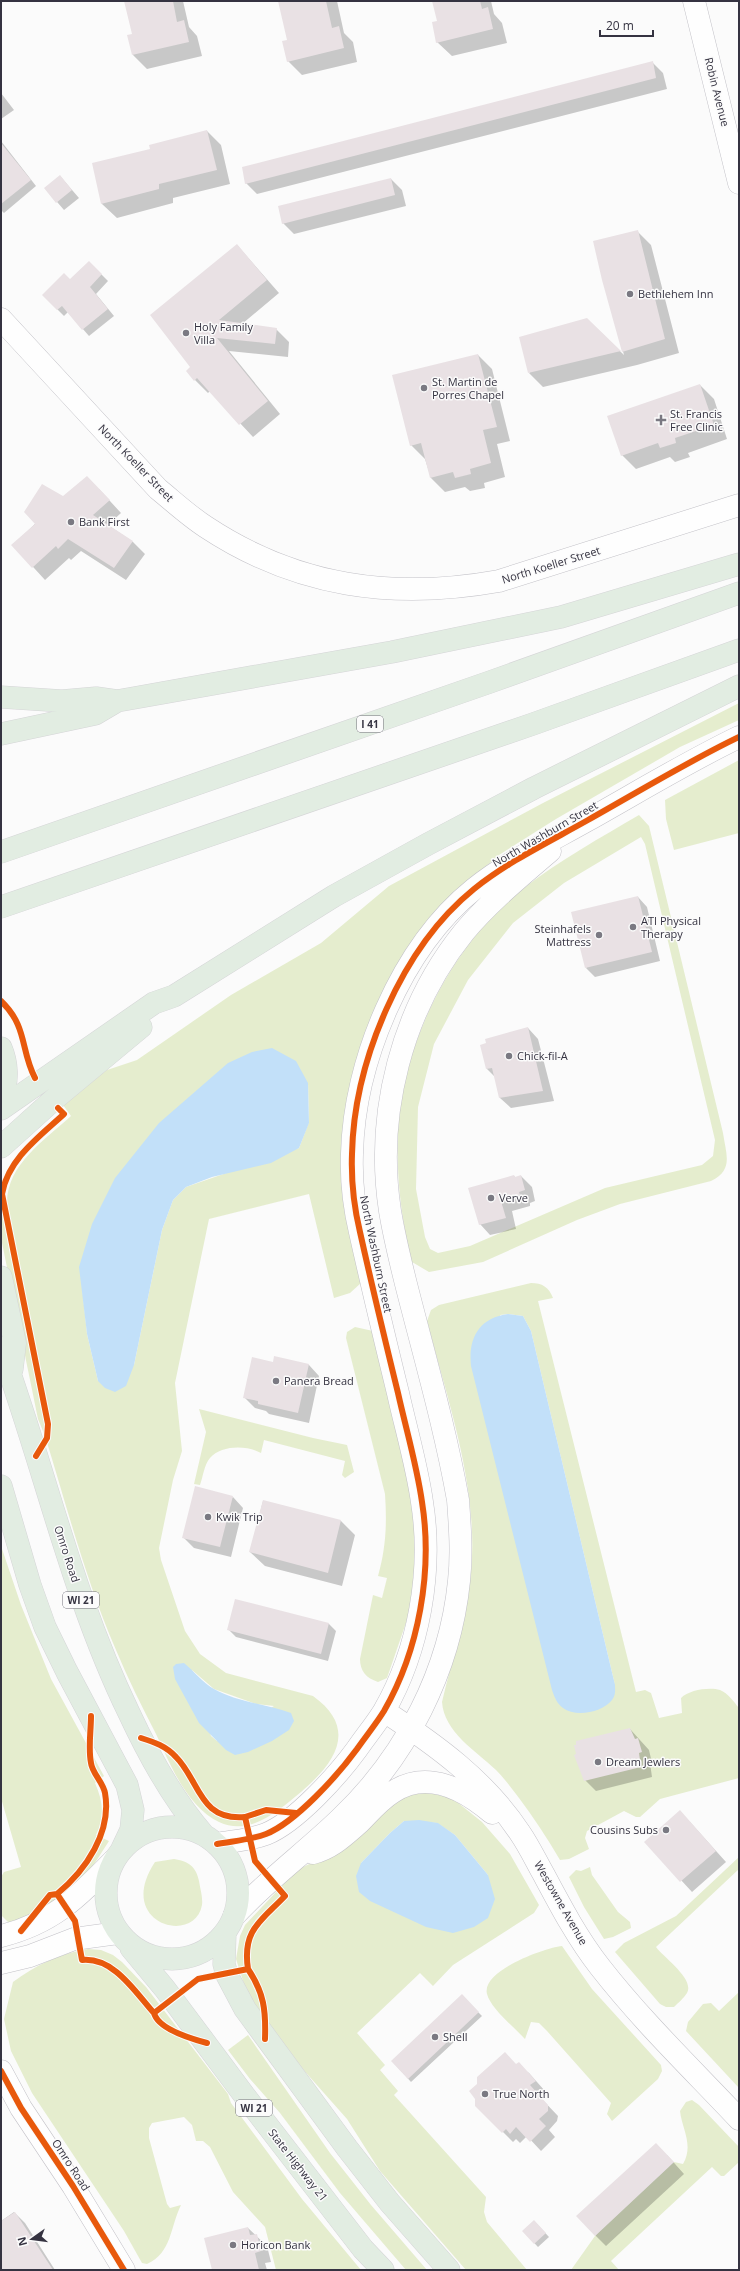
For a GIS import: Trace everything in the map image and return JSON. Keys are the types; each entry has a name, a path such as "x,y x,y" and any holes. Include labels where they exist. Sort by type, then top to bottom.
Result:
{"highway":[{"path":"1,697 62,701 96,698 117,701 399,651 561,617 739,564"},
{"name":"I 41","path":"1,852 490,682 739,593"},
{"path":"1,908 533,724 739,650"},
{"path":"1,1109 154,1003 174,996 334,896 534,788 739,686"},
{"path":"1,734 95,714 117,701"},
{"path":"1,1147 52,1101 154,1016 174,996"},
{"path":"1,1048 5,1058 6,1076 1,1096"},
{"path":"1,1277 15,1343 12,1376"},
{"name":"Omro Road","path":"1,1348 12,1376 69,1563 101,1652 134,1725 160,1773 188,1817 210,1839"},
{"path":"1,1486 30,1585 45,1627 67,1672 127,1785 133,1810 131,1830 107,1879 105,1898 109,1916 123,1939 147,1955 168,1960 189,1958 209,1949 230,1925"},
{"path":"118,1855 140,1835 160,1827 182,1827 210,1839 229,1859 236,1877 238,1897 223,1952 226,1973 245,2009 347,2148 390,2203 449,2270"},
{"name":"State Highway 21","path":"123,1939 165,1989 244,2095 359,2243 383,2270"}],"street":[{"name":"Robin Avenue","path":"694,1 739,183"},
{"name":"North Koeller Street","path":"1,319 158,489 185,511 206,527 262,558 291,570 339,584 397,590 451,588 499,581 739,505"},
{"name":"North Washburn Street","path":"384,1711 406,1661 414,1633 423,1591 425,1535 422,1503 416,1472 355,1211 352,1155 353,1129 364,1070 378,1030 396,990 417,952 438,925 473,890 506,866 739,737"},
{"name":"North Washburn Street","path":"412,1729 423,1707 437,1671 450,1630 459,1581 460,1524 454,1477 390,1210 386,1147 388,1109 404,1045 430,983 446,957 465,931 498,897 585,822"},
{"name":"Westowne Avenue","path":"384,1711 412,1729 457,1763 493,1798 521,1834 576,1932 600,1967 641,2014 739,2119"},
{"path":"210,1839 258,1837 283,1824 323,1789 344,1766 384,1711"},
{"path":"230,1925 258,1890 297,1858 342,1817 374,1783 412,1729"},
{"path":"297,1858 333,1846 391,1793 406,1786 425,1782 441,1783 474,1798 493,1814 534,1858"},
{"path":"1,1936 32,1926 67,1907 118,1855"},
{"path":"1,1963 30,1956 74,1940 123,1939"},
{"name":"Omro Road","path":"1,2070 21,2108 85,2205 124,2270"}],"green space":[{"path":"739,703 739,720 680,747 556,819 499,855 463,886 355,1066 361,1283 350,1293 334,1298 309,1194 209,1219 175,1383 182,1451 173,1480 159,1548 161,1560 185,1631 200,1654 226,1673 313,1696 327,1708 335,1721 338,1733 337,1746 332,1758 324,1769 301,1792 274,1813 253,1824 231,1826 219,1822 208,1815 198,1806 181,1784 125,1672 95,1597 45,1436 38,1419 1,1238 1,1205 7,1203 13,1176 20,1165 39,1144 71,1116 63,1105 101,1072 137,1060 231,995 321,943 389,886 543,803","holes":["308,1083 309,1122 299,1148 186,1187 173,1200 162,1230 134,1365 98,1381 87,1334 80,1267","192,1670 214,1689 256,1704 274,1706 217,1741 211,1736"]},
{"path":"739,760 739,833 674,850 666,819 665,800"},
{"path":"639,815 649,826 723,1133 727,1155 726,1167 718,1177 711,1181 620,1204 577,1220 483,1262 429,1272 412,1262 405,1230 400,1197 398,1130 402,1097 410,1063 421,1029 436,996 454,965 475,936 499,910 524,888 552,868","holes":["641,837 645,844 715,1140 713,1156 702,1165 605,1188 470,1246 438,1253 430,1249 425,1237 416,1189 418,1107 434,1044 468,980 513,923 564,883"]},
{"path":"531,1283 539,1284 547,1288 553,1298 538,1301 636,1692 645,1690 651,1693 659,1718 682,1713 681,1698 694,1691 705,1689 723,1691 739,1708 739,1778 660,1799 640,1817 636,1817 624,1811 587,1831 585,1838 589,1849 569,1859 560,1860 525,1806 508,1784 496,1770 462,1740 448,1723 444,1713 442,1702 469,1589 472,1541 466,1477 460,1446 427,1321 431,1310 439,1305","holes":["508,1314 523,1316 531,1331 615,1685 500,1315"]},
{"path":"355,1327 373,1331 408,1478 416,1541 413,1589 408,1617 387,1678 378,1682 364,1674 360,1659 373,1595 382,1598 387,1578 378,1576 383,1555 385,1535 385,1494 346,1338 347,1332"},
{"path":"199,1409 313,1438 347,1445 354,1472 345,1478 342,1475 345,1461 264,1440 261,1453 255,1450 234,1448 215,1454 206,1464 200,1485 194,1484 206,1432"},
{"path":"1,1546 21,1605 51,1679 104,1776 95,1783 100,1796 102,1809 101,1822 96,1835 109,1841 91,1869 57,1903 14,1922 8,1922 1,1915 1,1877 4,1872 21,1867 1,1798"},
{"path":"421,1791 452,1798 482,1822 510,1854 539,1905 534,1913 453,1965 433,1986 420,1973 357,2033 385,2065 380,2070 398,2091 394,2095 486,2197 484,2212 487,2222 527,2270 466,2270 380,2171 347,2119 292,2057 256,2007 245,1987 236,1959 240,1936 245,1925 291,1876 301,1868 328,1855 390,1803","holes":["404,1821 437,1823 455,1835 488,1875 361,1863"]},
{"path":"739,1857 739,1869 656,1947 683,1975 687,1981 688,1987 686,1995 674,2007 666,2007 660,2004 615,1952 624,1943 676,1916"},
{"path":"174,1859 191,1865 196,1872 202,1896 202,1905 196,1917 186,1924 173,1926 160,1922 150,1914 144,1901 145,1883 155,1862"},
{"path":"590,1867 592,1875 618,1912 630,1922 631,1928 613,1937 604,1939 584,1907 569,1877 576,1870 581,1871"},
{"path":"562,1946 592,1989 661,2065 662,2071 658,2079 612,2121 607,2114 611,2103 547,2031 539,2023 531,2022 525,2039 498,2012 489,2000 487,1994 488,1985 503,1969 529,1956"},
{"path":"88,1949 101,1950 113,1955 122,1962 146,1987 228,2094 231,2103 302,2199 361,2270 276,2270 265,2227 233,2192 210,2147 203,2141 196,2141 192,2125 184,2117 152,2123 149,2128 149,2138 167,2204 170,2208 181,2205 166,2246 155,2259 147,2264 142,2263 124,2231 32,2093 11,2051 4,2019 13,1982 48,1961"},
{"path":"739,1992 739,2088 686,2031 688,2022 703,2004 711,2003 719,2011"},
{"path":"248,2035 330,2153 371,2205 427,2270 406,2270 340,2193 280,2113 250,2079 228,2050"},
{"path":"692,2100 699,2105 739,2147 739,2162 724,2176 721,2176 712,2167 611,2261 619,2270 571,2270 595,2236 674,2162 683,2164 686,2157 687,2144 680,2111 686,2102"}],"water":[{"path":"272,1048 296,1061 308,1083 309,1123 299,1148 271,1163 212,1177 186,1187 173,1200 162,1230 134,1365 126,1386 115,1392 105,1388 98,1381 87,1334 79,1267 92,1224 115,1178 159,1123 228,1063 252,1052"},
{"path":"508,1314 523,1316 531,1331 615,1685 615,1694 612,1700 602,1708 589,1712 575,1713 568,1711 557,1702 552,1690 471,1366 471,1347 478,1331 490,1320 498,1316"},
{"path":"184,1663 206,1684 214,1689 232,1697 291,1713 294,1721 289,1730 272,1741 248,1752 235,1755 226,1750 199,1723 175,1679 173,1667 176,1664"},
{"path":"419,1820 438,1823 455,1835 488,1875 495,1899 488,1918 474,1927 453,1933 426,1927 370,1901 359,1892 356,1876 361,1863 404,1821"}],"building":[{"path":"124,1 173,1 177,22 184,20 189,42 132,55 127,35 132,34"},
{"path":"278,1 326,1 332,28 339,26 344,48 287,62 282,41 287,40"},
{"path":"432,1 480,1 482,9 488,7 493,29 436,43 432,22 437,21"},
{"path":"653,61 656,78 245,184 242,167"},
{"path":"207,130 217,170 159,184 159,189 101,204 92,163 150,149 149,145"},
{"path":"1,143 31,180 1,204"},
{"path":"60,175 72,190 56,203 44,188"},
{"path":"391,178 395,195 282,224 278,206"},
{"path":"638,230 665,339 622,352 593,241"},
{"name":"Holy Family Villa","path":"237,244 267,280 219,320 277,328 275,344 217,338 268,401 239,425 197,378 194,381 186,371 190,367 150,315"},
{"path":"89,261 102,274 90,287 108,309 82,330 62,306 57,310 42,295 64,273 70,279"},
{"path":"587,318 621,351 528,373 519,337"},
{"path":"478,354 497,427 483,430 491,463 470,469 471,474 455,478 453,472 430,478 421,443 410,446 392,375"},
{"name":"St. Francis Free Clinic","path":"700,384 714,425 675,438 676,443 660,448 658,443 621,456 607,416"},
{"name":"Bank First","path":"87,476 110,500 93,515 133,541 114,568 68,539 58,549 56,546 32,568 11,545 35,524 24,512 42,484 63,496"},
{"name":"Steinhafels Mattress","path":"638,896 652,952 585,968 571,912"},
{"name":"Chick-fil-A","path":"528,1027 543,1091 499,1098 492,1068 486,1069 480,1045 486,1043 485,1039"},
{"name":"Verve","path":"514,1175 515,1177 521,1175 525,1190 519,1192 520,1195 501,1201 506,1218 479,1225 468,1188"},
{"name":"Panera Bread","path":"274,1356 309,1364 298,1413 258,1404 258,1401 243,1398 252,1357 273,1362"},
{"name":"Kwik Trip","path":"195,1486 233,1496 220,1547 182,1538"},
{"name":"Kwik Trip","path":"263,1500 341,1520 328,1573 249,1552"},
{"path":"235,1599 329,1623 321,1654 227,1630"},
{"path":"630,1728 635,1739 638,1738 642,1752 639,1753 641,1767 584,1781 574,1755 576,1754 574,1745 576,1745 576,1741"},
{"path":"680,1810 716,1851 680,1882 644,1842"},
{"name":"Shell","path":"462,1994 479,2012 408,2079 391,2061"},
{"path":"505,2052 516,2064 519,2062 536,2081 530,2085 548,2105 548,2111 539,2119 546,2126 530,2142 516,2127 510,2134 506,2129 502,2133 475,2106 475,2099 469,2091 477,2084 477,2077"},
{"path":"656,2143 674,2162 595,2236 576,2216"},
{"path":"15,2212 53,2270 1,2270 1,2221"},
{"path":"534,2220 546,2233 534,2244 522,2231"},
{"name":"Horicon Bank","path":"248,2227 250,2235 257,2234 261,2251 255,2253 259,2270 212,2270 204,2238"}],"cycle path":[{"path":"217,1844 254,1838 278,1828 303,1809 339,1772 384,1711 406,1662 420,1610 426,1555 425,1528 420,1488 358,1223 353,1184 352,1154 355,1119 362,1082 372,1045 386,1009 424,942 448,914 474,889 530,852 739,737"},
{"path":"1,1001 10,1011 20,1029 30,1067 35,1078"},
{"path":"36,1456 47,1438 48,1424 2,1194 5,1181 18,1159 35,1140 64,1114 58,1108"},
{"path":"91,1716 90,1757 92,1767 105,1793 105,1822 101,1836 87,1862 78,1874 57,1894 75,1921 82,1960 104,1964 114,1970 131,1986 154,2013 198,1979 248,1969 248,1945 255,1927 285,1896 255,1861 245,1817 230,1817 218,1813 202,1798 184,1767 172,1753 164,1747 141,1738"},
{"path":"245,1817 266,1810 296,1813"},
{"path":"21,1931 50,1895 57,1894"},
{"path":"248,1969 258,1986 263,2002 265,2039"},
{"path":"154,2013 162,2024 176,2032 207,2043"},
{"path":"1,2071 21,2108 73,2186 124,2270"}],"place":[{"name":"Bethlehem Inn","path":"630,294"},
{"name":"Holy Family Villa","path":"186,333"},
{"name":"St. Martin de Porres Chapel","path":"424,388"},
{"name":"St. Francis Free Clinic","path":"661,420"},
{"name":"Bank First","path":"71,522"},
{"name":"ATI Physical Therapy","path":"633,927"},
{"name":"Steinhafels Mattress","path":"599,935"},
{"name":"Chick-fil-A","path":"509,1056"},
{"name":"Verve","path":"491,1198"},
{"name":"Panera Bread","path":"276,1381"},
{"name":"Kwik Trip","path":"208,1517"},
{"name":"Dream Jewlers","path":"598,1762"},
{"name":"Cousins Subs","path":"666,1830"},
{"name":"Shell","path":"435,2037"},
{"name":"True North","path":"485,2094"},
{"name":"Horicon Bank","path":"233,2245"}]}
